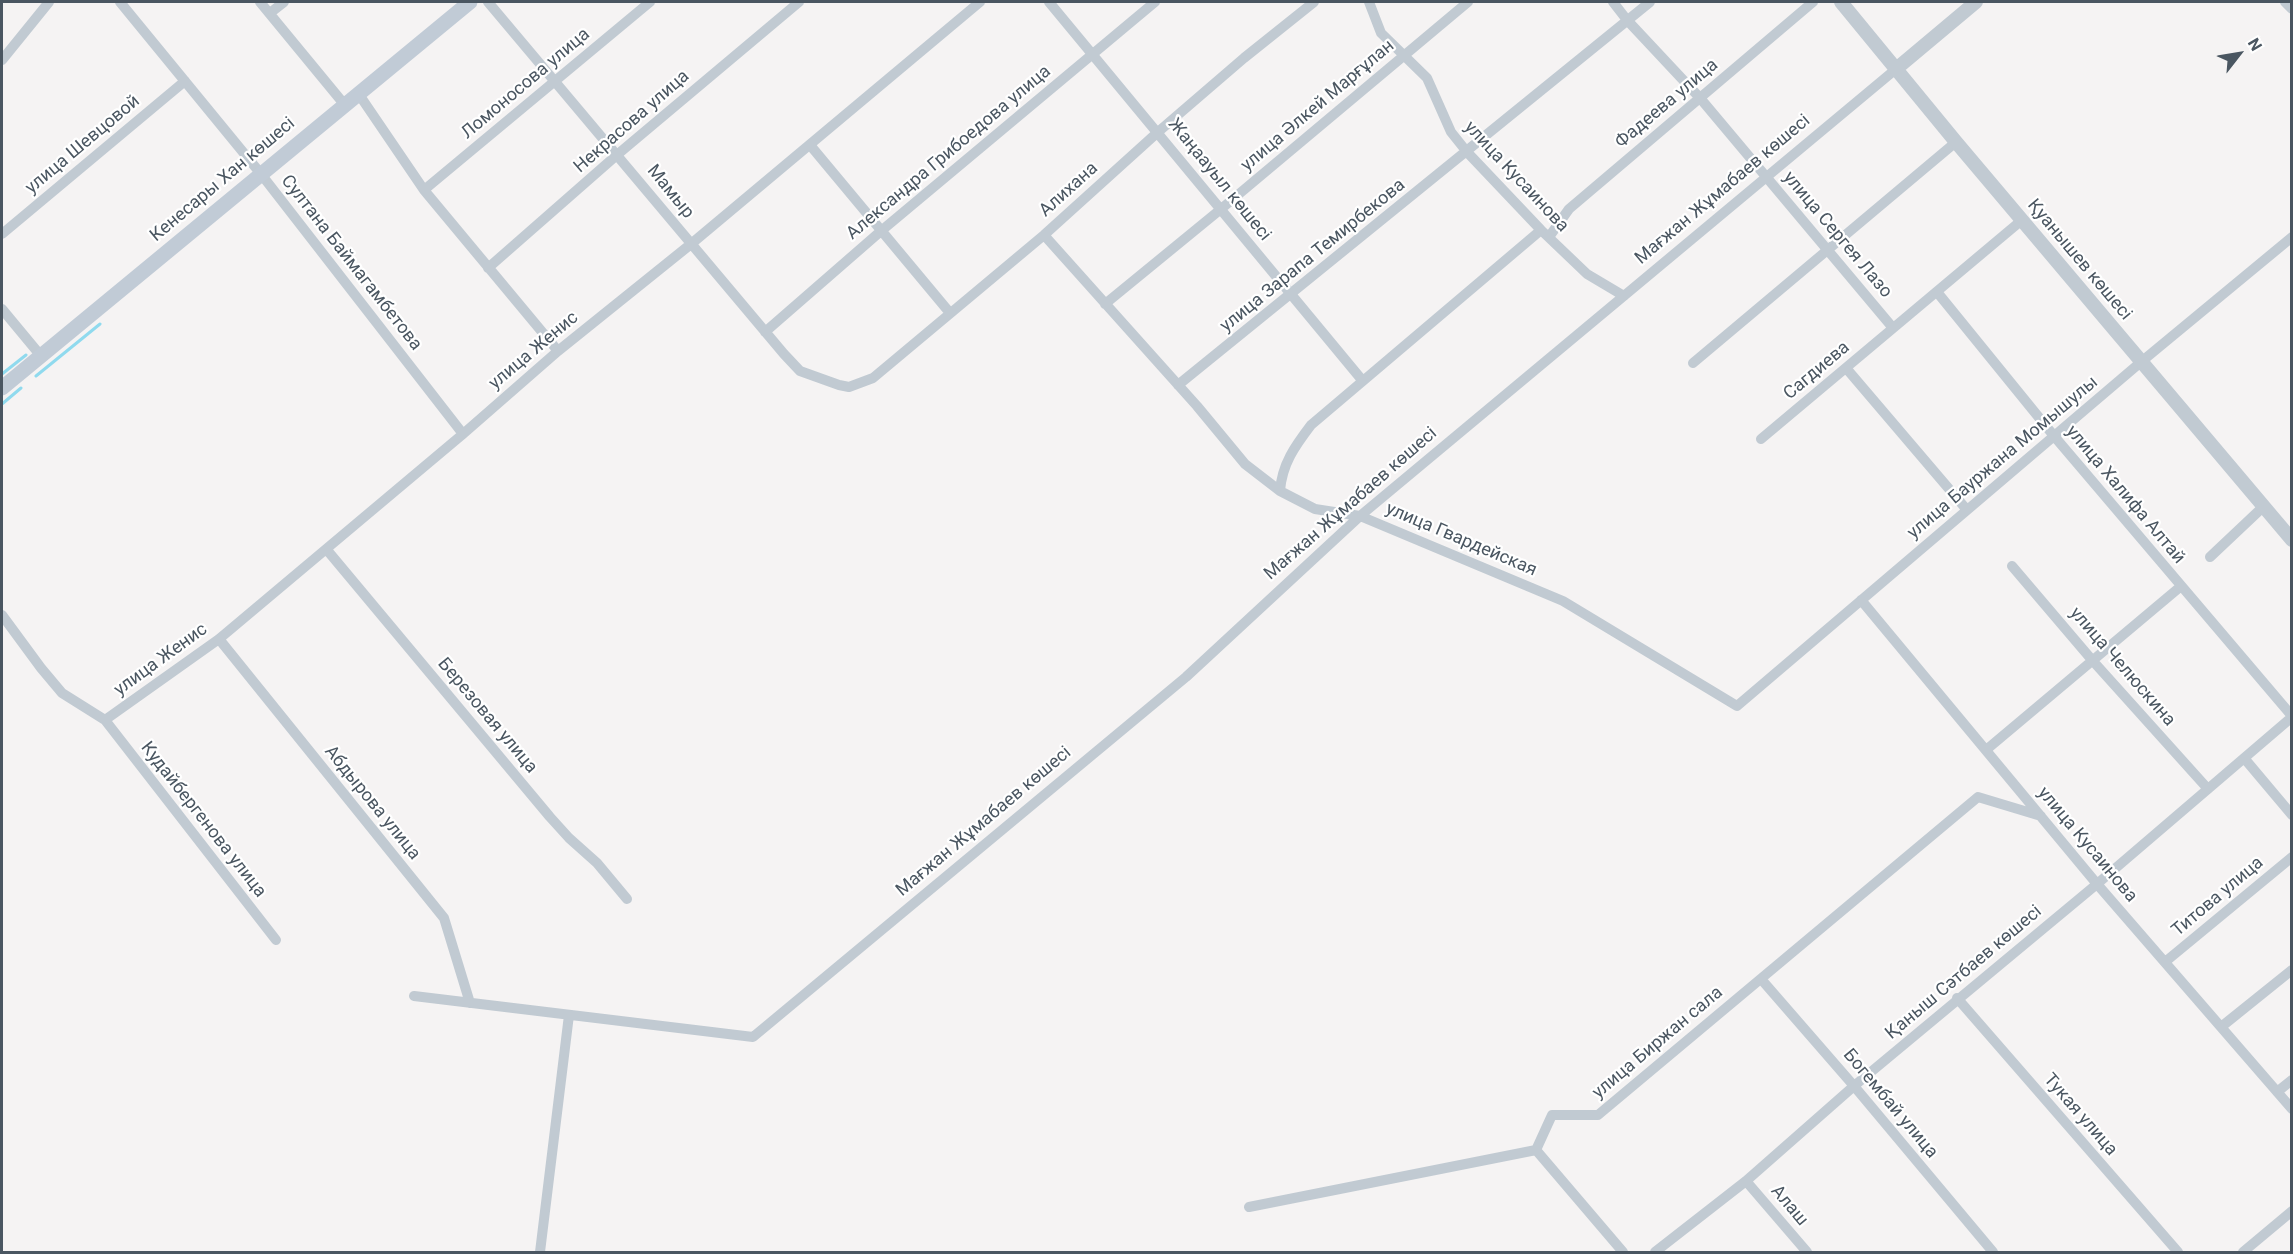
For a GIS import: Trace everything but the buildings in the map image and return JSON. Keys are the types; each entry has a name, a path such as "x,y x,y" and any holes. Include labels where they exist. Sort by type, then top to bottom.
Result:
{"main road":[{"name":"Кенесары Хан көшесі","path":"2,388 470,2"}],"street":[{"path":"2,60 49,2"},
{"name":"Султана Баймагамбетова","path":"120,2 261,174 463,434"},
{"path":"260,2 344,104"},
{"path":"270,13 284,2"},
{"name":"Мамыр","path":"488,2 618,154 765,332 800,370 839,385"},
{"name":"Ломоносова улица","path":"424,190 650,2"},
{"name":"Некрасова улица","path":"488,268 618,154 799,2"},
{"name":"улица Женис","path":"105,720 219,639 327,550 558,351 692,244 980,2"},
{"name":"Жаңаауыл көшесі","path":"1049,2 1362,380"},
{"name":"Александра Грибоедова улица","path":"765,332 881,231 1155,2"},
{"name":"Алихана","path":"839,385 849,387 873,378 1044,235 1158,132 1285,23 1314,2"},
{"name":"улица Кусаинова","path":"1369,2 1382,33 1427,78 1451,132 1467,152 1587,274 1624,296"},
{"name":"улица Әлкей Марғұлан","path":"1106,304 1468,2"},
{"name":"улица Сергея Лазо","path":"1613,2 1700,98 1893,328"},
{"name":"улица Зарапа Темирбекова","path":"1178,385 1292,295 1650,2"},
{"name":"Фадеева улица","path":"1280,491 1281,475 1287,460 1311,425 1362,380 1563,220 1569,209 1813,2"},
{"name":"Қуанышев көшесі","path":"1841,2 1956,142 2292,540"},
{"name":"Мағжан Жұмабаев көшесі","path":"569,1015 753,1037 1186,676 1360,516 1976,2"},
{"path":"2285,2 2292,9"},
{"name":"улица Шевцовой","path":"2,234 185,81"},
{"path":"358,93 424,190 558,351"},
{"path":"1693,363 1956,142"},
{"path":"810,145 950,313"},
{"name":"Сагдиева","path":"1761,439 2022,220"},
{"name":"улица Гвардейская","path":"1044,235 1245,464 1280,491 1315,508 1360,516 1563,601 1737,706"},
{"name":"улица Бауржана Момышулы","path":"1737,706 2141,362 2292,237"},
{"name":"улица Халифа Алтай","path":"1937,292 2180,587 2292,717"},
{"path":"2,309 41,356"},
{"path":"1846,368 1967,510"},
{"path":"2210,557 2263,507"},
{"name":"Березовая улица","path":"327,550 550,818 597,863 627,899"},
{"name":"улица Челюскина","path":"2012,566 2092,660 2208,789"},
{"path":"1986,750 2180,587"},
{"name":"улица Кусаинова","path":"1861,600 2097,884 2292,1109"},
{"path":"2,615 62,693 105,720"},
{"name":"Абдырова улица","path":"219,639 444,918 470,1003"},
{"name":"Қаныш Сәтбаев көшесі","path":"1655,1252 1746,1181 1854,1086 2097,884 2292,717"},
{"name":"Кудайбергенова улица","path":"105,720 276,940"},
{"path":"2244,758 2292,815"},
{"name":"улица Биржан сала","path":"1536,1150 1552,1115 1598,1115 1978,797 2041,816"},
{"name":"Титова улица","path":"2165,962 2292,857"},
{"path":"2221,1027 2292,970"},
{"name":"Богембай улица","path":"1761,979 1993,1252"},
{"path":"414,996 569,1015 540,1252"},
{"name":"Тукая улица","path":"1958,998 2178,1252"},
{"path":"2277,1092 2292,1080"},
{"path":"1249,1207 1536,1150 1623,1252"},
{"name":"Алаш","path":"1746,1181 1807,1252"},
{"path":"2243,1252 2292,1211"}],"waterway":[{"path":"36,376 100,324"},
{"path":"2,374 26,355"},
{"path":"2,404 21,388"}]}
